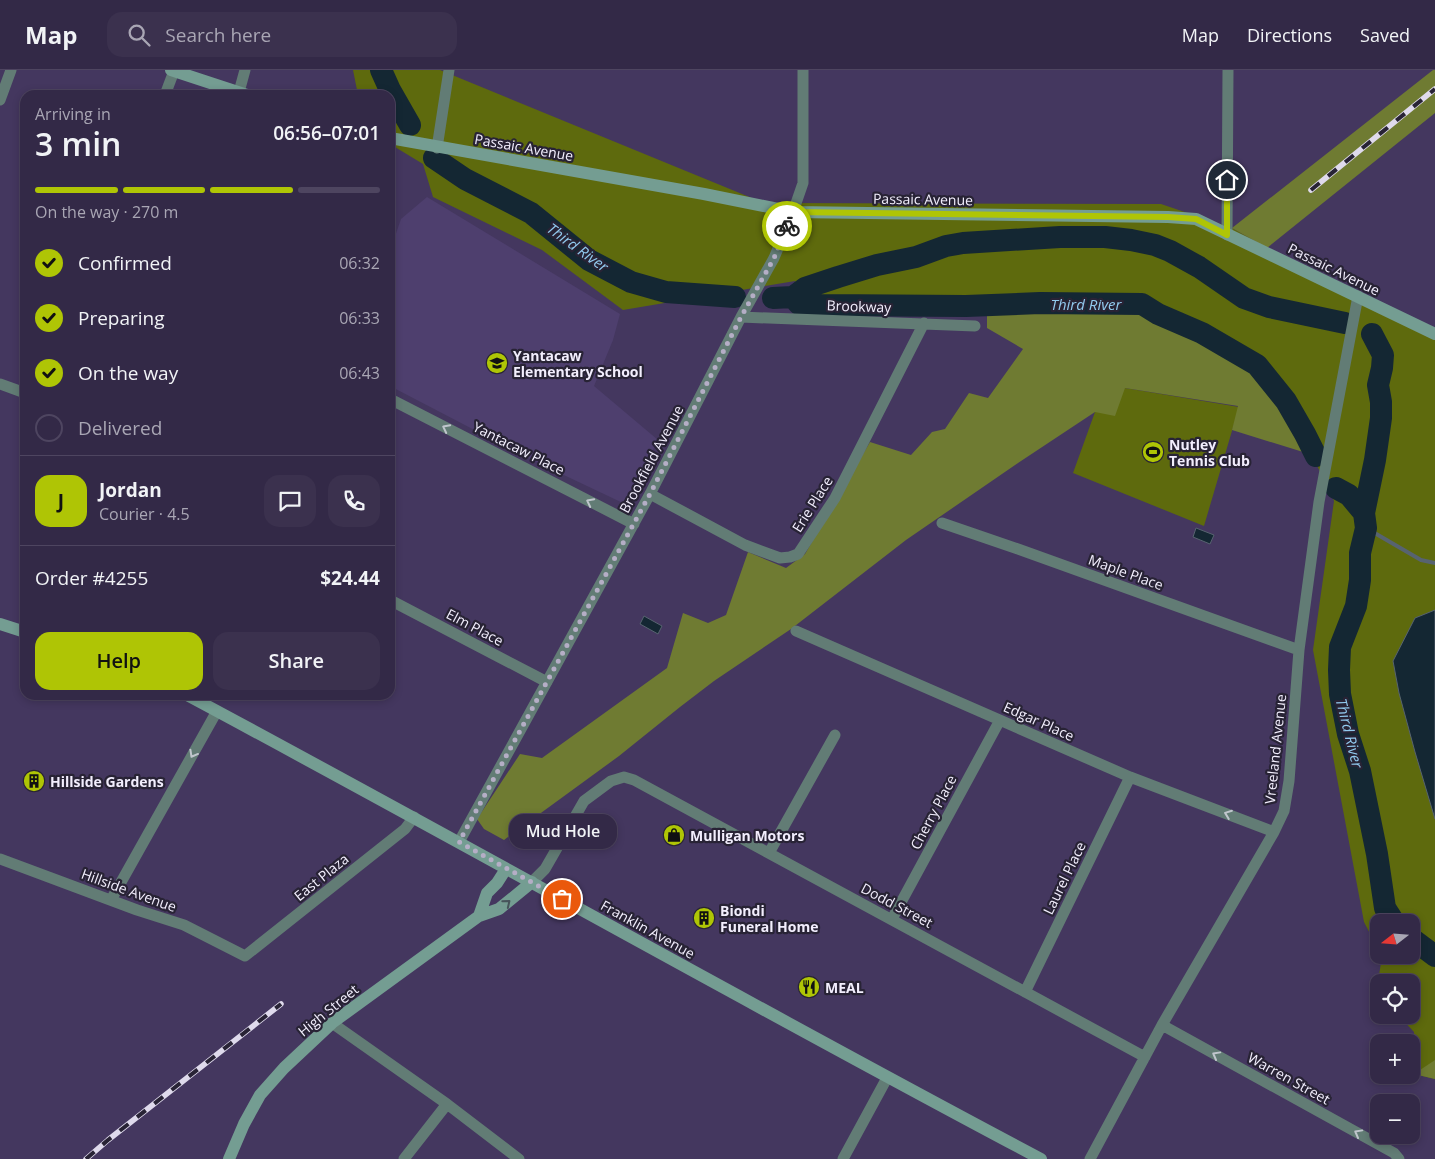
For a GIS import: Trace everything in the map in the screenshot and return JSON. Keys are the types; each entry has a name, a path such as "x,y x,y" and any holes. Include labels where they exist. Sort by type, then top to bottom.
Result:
{"street":[{"path":"0,100 11,70"},
{"path":"167,90 173,70 231,90"},
{"path":"243,90 245,70"},
{"path":"437,148 449,70"},
{"name":"Brookfield Avenue","path":"459,842 634,524 741,317 774,258 803,183 802,70"},
{"path":"1227,235 1228,70"},
{"name":"Passaic Avenue","path":"395,139 704,194 793,212 1196,219 1435,334"},
{"name":"Vreeland Avenue","path":"1090,1159 1162,1025 1274,832 1284,811 1289,781 1299,650 1319,502 1358,296"},
{"name":"Brookway","path":"741,317 975,326"},
{"name":"Erie Place","path":"650,494 745,545 780,558 798,554 835,498 924,323"},
{"path":"0,384 20,391"},
{"name":"Yantacaw Place","path":"395,402 634,524"},
{"name":"Maple Place","path":"942,523 1299,650"},
{"name":"Elm Place","path":"395,603 547,682"},
{"path":"0,624 20,630"},
{"name":"Edgar Place","path":"796,631 1130,777 1274,832"},
{"name":"Franklin Avenue","path":"196,700 414,817 887,1078 1041,1159"},
{"path":"111,900 217,711"},
{"name":"Cherry Place","path":"892,919 1000,720"},
{"path":"769,853 835,736"},
{"name":"Dodd Street","path":"532,882 545,869 584,801 611,781 624,777 634,780 1146,1057"},
{"name":"Laurel Place","path":"1025,992 1130,777"},
{"name":"East Plaza","path":"245,956 405,829 414,817"},
{"name":"Hillside Avenue","path":"0,859 184,926 245,956"},
{"path":"479,916 487,893 497,883 506,868"},
{"name":"High Street","path":"229,1159 244,1124 260,1095 284,1068 332,1023 479,916 499,909 532,882"},
{"path":"332,1023 447,1104 519,1159"},
{"name":"Warren Street","path":"1162,1025 1394,1153 1399,1159"},
{"path":"843,1159 887,1078"},
{"path":"404,1159 447,1104"}],"shaded area":[{"name":"Yantacaw Elementary School","path":"427,197 620,314 613,340 594,386 658,440 625,504 528,458 395,389 395,236 401,219"}],"green space":[{"path":"353,70 440,70 764,203 1161,204 1232,228 1267,248 1435,330 1435,1079 1420,1075 1420,1034 1414,1034 1406,1024 1420,1024 1420,974 1379,974 1381,964 1420,964 1420,914 1370,914 1370,934 1364,922 1313,650 1334,501 1286,401 1257,365 1143,299 820,304 798,301 795,281 623,310 542,250 433,197 423,164 395,147 395,90 357,90"},
{"path":"1435,70 1435,113 1267,248 1232,228"},
{"path":"1040,303 1142,304 1158,314 1202,333 1257,365 1286,401 1316,456 1232,430 1238,406 1125,388 1115,416 1095,412 906,540 791,629 714,681 619,756 504,840 484,829 477,819 520,754 542,758 667,668 683,613 708,623 726,615 748,552 786,568 805,554 870,442 911,455 932,432 945,429 969,393 988,398 1023,349 987,328 987,305"},
{"name":"Nutley Tennis Club","path":"1125,388 1239,407 1204,526 1073,473 1095,412"},
{"path":"1435,1060 1435,1079 1420,1075 1420,1070"}],"water":[{"path":"1196,528 1214,535 1210,544 1193,537"},
{"path":"1435,610 1435,819 1399,693 1393,661 1415,618"},
{"path":"644,616 662,626 658,634 640,624"}],"waterway":[{"name":"Third River","path":"381,70 390,90"},
{"name":"Third River","path":"395,99 410,125"},
{"name":"Third River","path":"434,158 465,179 531,213 589,260 631,282 666,292 735,297"},
{"name":"Third River","path":"773,298 793,297 805,288 877,265 916,257 946,246 963,243 1060,237 1105,237 1155,245 1170,251 1199,267 1244,298 1269,307 1345,323"},
{"name":"Third River","path":"793,297 799,304 820,305 1142,304 1158,314 1202,333 1257,365 1286,401 1316,456"},
{"name":"Third River","path":"1364,513 1381,418 1378,385 1383,355 1372,334"},
{"name":"Third River","path":"1336,488 1349,495 1364,513 1366,528 1360,553 1360,580 1356,606 1340,647 1340,694 1348,734 1360,771 1377,854 1385,908 1389,914"},
{"path":"1366,528 1421,560 1435,563"},
{"name":"Third River","path":"1420,945 1435,956"}],"railway":[{"path":"1311,190 1435,89"},
{"path":"86,1159 281,1004"}],"way so far":[{"path":"562,899 459,842 650,494 741,317 774,258 787,226"}],"place":[{"name":"Yantacaw Elementary School","path":"497,363"},
{"name":"Nutley Tennis Club","path":"1153,452"},
{"name":"Hillside Gardens","path":"34,781"},
{"name":"Mulligan Motors","path":"674,835"},
{"name":"Mud Hole","path":"562,899"},
{"name":"Biondi Funeral Home","path":"704,918"},
{"name":"MEAL","path":"809,987"}],"route":[{"path":"787,226 793,212 1168,217 1196,219 1227,235 1227,180"}]}
